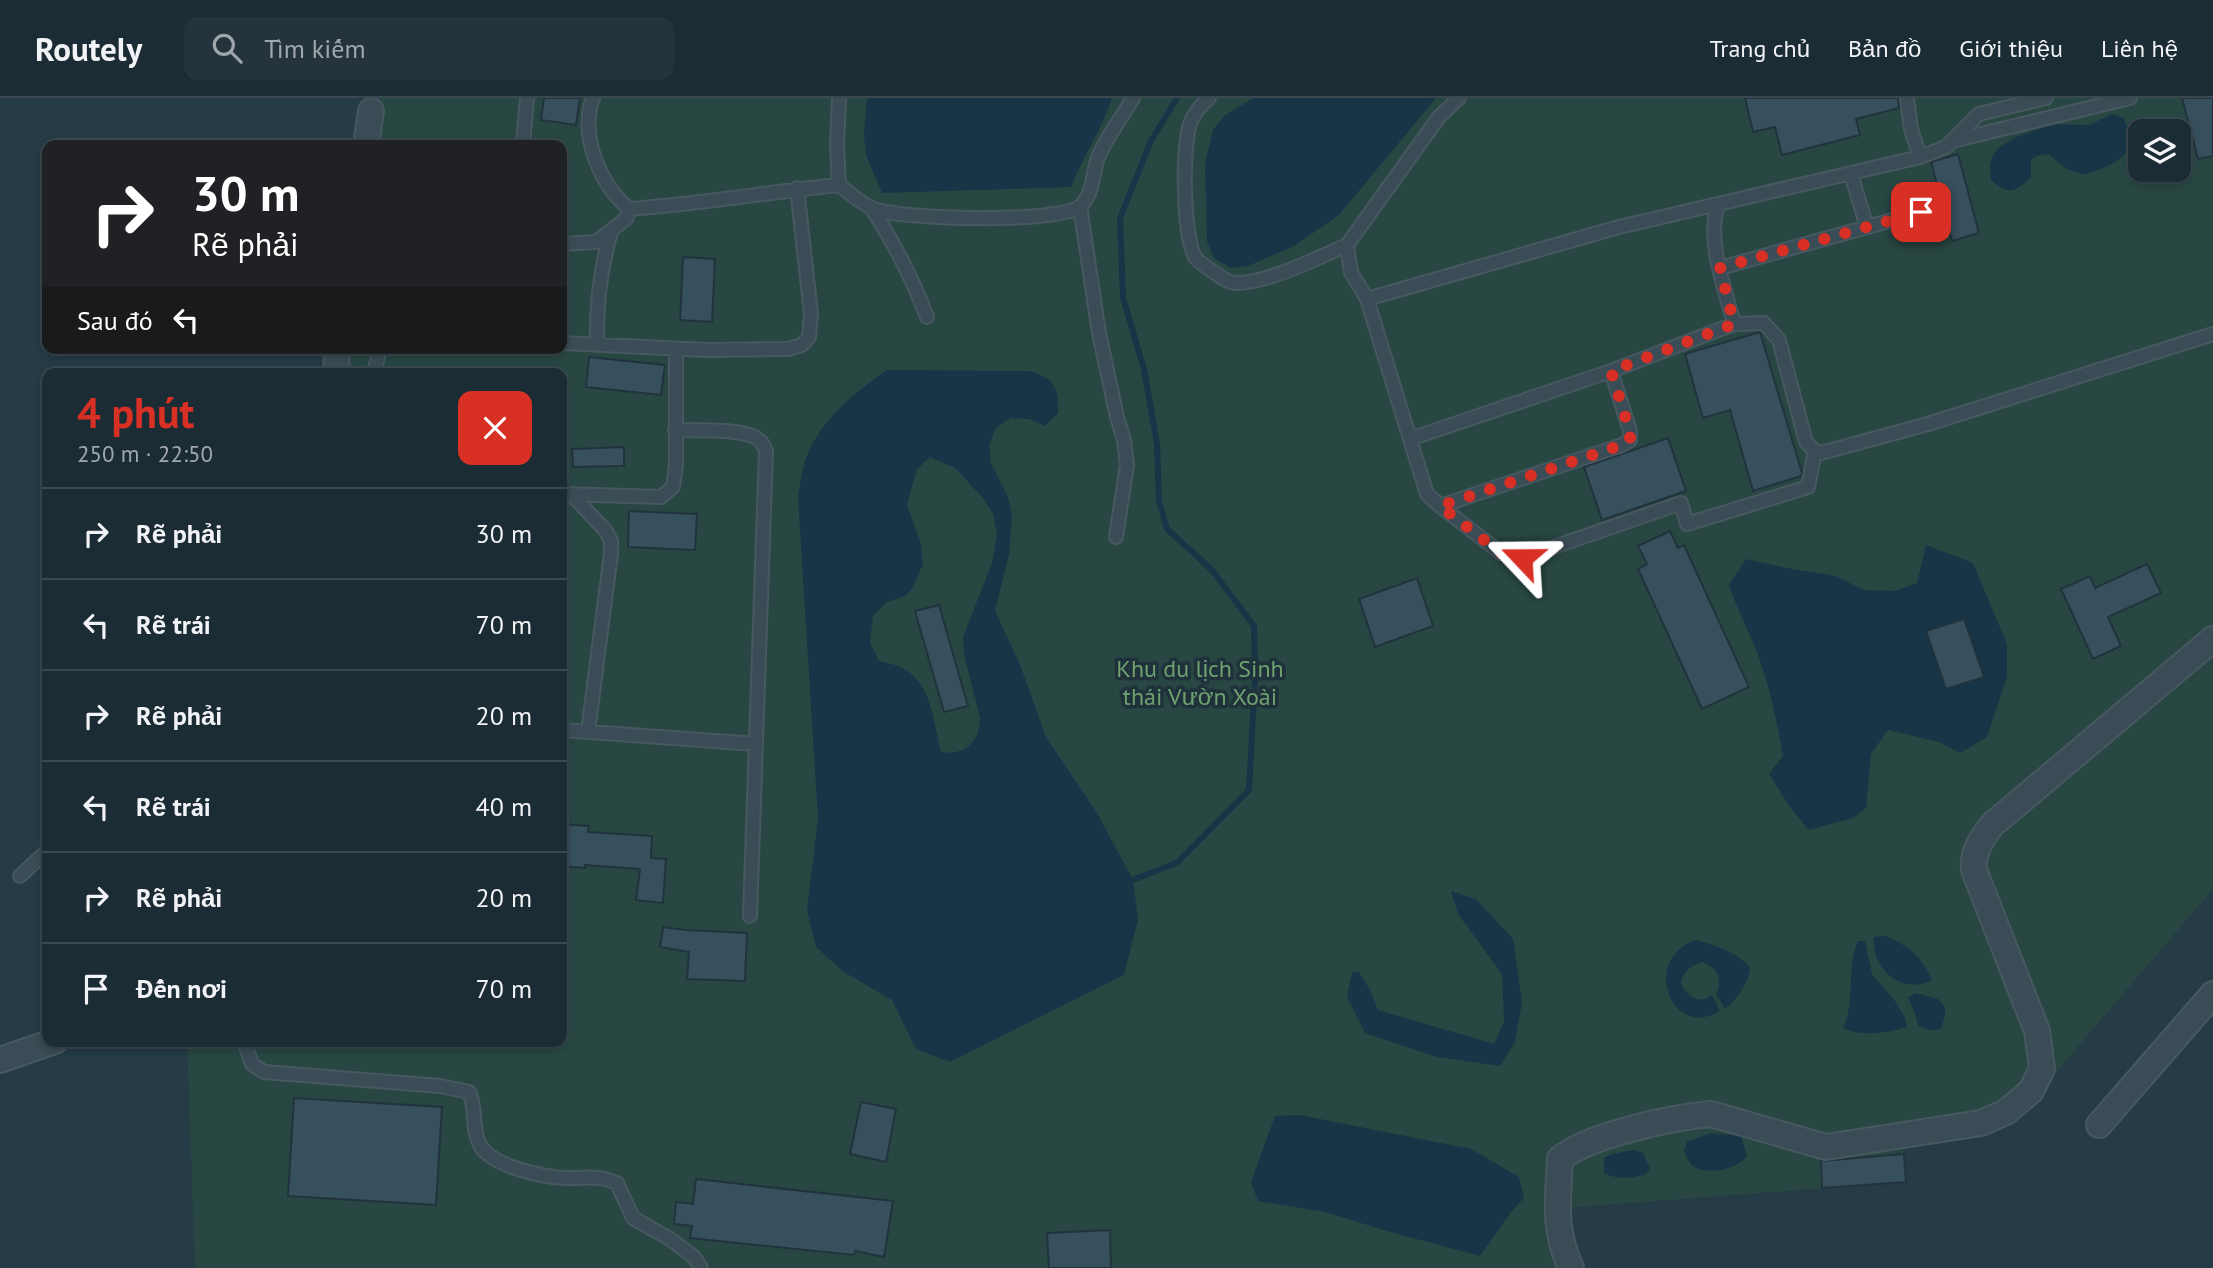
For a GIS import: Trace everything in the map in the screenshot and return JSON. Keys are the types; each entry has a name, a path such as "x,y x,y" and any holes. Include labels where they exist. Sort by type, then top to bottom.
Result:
{"street":[{"path":"367,140 371,111"},
{"path":"1571,1268 1564,1253 1557,1221 1560,1159 1572,1149 1623,1132 1692,1115 1711,1114 1826,1147 1981,1123 2006,1112 2031,1091 2042,1069 2037,1031 1974,870 1977,848 1992,825 2213,639"},
{"path":"2099,1125 2213,994"},
{"path":"0,1060 42,1045"}],"lane":[{"path":"523,140 527,98"},
{"path":"593,98 588,113 590,139 605,180 615,197 629,209 839,185 872,209 911,274 927,317"},
{"path":"839,98 839,185"},
{"path":"872,209 905,215 961,218 1063,214 1080,206 1087,198 1098,157 1133,98"},
{"path":"1209,98 1192,119 1186,143 1188,235 1196,259 1230,282 1260,280 1291,270 1347,245 1425,135 1439,117 1460,98"},
{"path":"1907,98 1913,136 1920,157"},
{"path":"1367,299 1619,227 1920,157 1946,147 1979,114 2046,98"},
{"path":"1952,141 2130,98"},
{"path":"1852,174 1867,227"},
{"path":"567,343 676,349 788,349 802,345 808,337 811,314 797,188"},
{"path":"1718,204 1714,216 1716,251 1734,324"},
{"path":"1080,206 1099,333 1116,417 1124,440 1127,465 1116,537"},
{"path":"567,244 596,242 627,218 629,209"},
{"path":"1720,268 1921,212"},
{"path":"597,344 596,308 602,263 611,232"},
{"path":"1347,245 1351,272 1367,299 1427,494 1501,553 1522,558 1681,503 1687,524 1808,487 1815,451"},
{"path":"1410,439 1611,371 1734,324 1764,323 1773,331 1779,340 1806,442 1821,453 1928,424 2213,334"},
{"path":"567,495 662,498 673,487 676,465 676,349"},
{"path":"1440,506 1630,440 1630,432 1611,371"},
{"path":"675,430 735,432 753,436 762,442 766,451 750,916"},
{"path":"567,495 606,531 611,541 588,732"},
{"path":"567,730 756,744"},
{"path":"20,876 42,856"},
{"path":"246,1047 252,1063 264,1072 440,1086 469,1092 474,1103 474,1126 481,1146 489,1155 507,1165 529,1172 568,1178 600,1176 617,1183 633,1218 686,1251 701,1268"}],"green space":[{"name":"Khu du lịch Sinh thái Vườn Xoài","path":"379,98 2213,98 2213,889 2033,1099 1903,1143 1906,1182 1551,1209 1563,1268 195,1268 187,1047 567,1047 567,368 343,368 345,354 567,354 567,140 375,140"}],"water":[{"path":"867,98 1112,98 1071,187 882,193 866,155 864,135"},
{"path":"1254,98 1436,98 1339,215 1294,246 1248,266 1230,268 1214,258 1207,241 1205,164 1213,130 1225,115"},
{"path":"2112,114 2123,118 2128,131 2128,147 2122,157 2083,175 2067,169 2048,154 2036,156 2031,160 2031,177 2016,189 2007,190 1991,180 1990,165 1993,155 2014,138 2051,124 2089,125"},
{"path":"887,370 1031,371 1054,386 1058,397 1058,413 1045,426 1029,419 1011,418 996,428 989,445 991,463 1008,497 1012,517 1009,555 995,611 1019,662 1046,737 1097,813 1133,880 1138,920 1124,975 950,1062 916,1049 892,1000 844,972 816,947 807,910 818,818 798,497 804,464 818,435 849,399","holes":["930,457 955,468 984,499 993,514 997,534 992,563 963,637 964,654 980,718 979,727 969,746 949,753 941,752 931,707 915,677 903,668 879,661 870,643 873,616 887,602 905,596 912,589 923,564 921,544 907,505 917,469"]},
{"path":"1926,545 1973,563 2007,644 2007,677 1987,737 1960,753 1939,742 1888,730 1871,754 1866,808 1853,818 1809,830 1789,806 1769,774 1783,756 1776,718 1758,655 1729,585 1746,559 1836,576 1863,590 1895,591 1917,583"},
{"path":"1451,891 1476,899 1513,939 1522,1002 1515,1042 1500,1066 1437,1057 1365,1033 1347,997 1352,972 1359,972 1378,1010 1494,1044 1504,1022 1502,974 1458,914"},
{"path":"1886,936 1914,953 1932,980 1910,985 1900,982 1883,969 1874,949 1874,937"},
{"path":"1696,940 1733,954 1750,968 1741,991 1725,1009 1716,994 1719,979 1716,971 1703,962 1688,969 1681,984 1684,989 1694,998 1703,999 1712,995 1720,1011 1703,1017 1688,1015 1676,1006 1669,994 1666,978 1669,963 1679,949"},
{"path":"1858,941 1865,941 1872,974 1895,1001 1907,1027 1875,1033 1843,1028 1849,1006 1852,963"},
{"path":"1916,993 1938,999 1945,1007 1941,1029 1928,1030 1918,1026 1908,997"},
{"path":"1300,1115 1471,1149 1519,1177 1524,1198 1480,1256 1325,1212 1258,1201 1251,1182 1275,1116"},
{"path":"1711,1133 1741,1136 1747,1156 1743,1161 1722,1170 1706,1170 1693,1166 1684,1151 1687,1142"},
{"path":"1634,1150 1643,1153 1650,1169 1645,1175 1624,1178 1604,1173 1604,1158"}],"building":[{"path":"544,98 580,98 576,125 541,120"},
{"path":"1745,98 1898,98 1899,108 1856,119 1860,135 1782,155 1775,127 1753,132"},
{"path":"2182,98 2213,98 2213,156 2198,159 2191,132 2191,119 2188,119"},
{"path":"1958,154 1979,233 1952,241 1931,162"},
{"path":"683,257 715,259 712,322 680,320"},
{"path":"1760,332 1802,473 1801,476 1753,491 1730,410 1703,418 1685,354"},
{"path":"589,357 665,365 661,395 586,387"},
{"path":"1668,438 1686,491 1602,520 1584,467"},
{"path":"624,447 624,466 573,467 572,449"},
{"path":"629,511 697,514 695,550 628,547"},
{"path":"1670,531 1678,548 1684,545 1749,687 1702,709 1638,569 1647,564 1638,546"},
{"path":"2147,564 2161,593 2108,617 2121,646 2093,659 2061,589 2090,576 2095,588"},
{"path":"1417,578 1433,626 1375,647 1359,599"},
{"path":"939,605 968,706 944,712 915,611"},
{"path":"1964,619 1984,677 1946,689 1926,631"},
{"path":"567,824 589,826 588,832 652,836 651,858 666,859 663,903 636,900 640,869 585,865 585,868 567,866"},
{"path":"663,927 747,933 745,981 687,979 689,952 660,947"},
{"path":"294,1098 442,1107 436,1205 288,1196"},
{"path":"861,1102 896,1109 886,1162 850,1154"},
{"path":"1904,1154 1906,1182 1822,1188 1821,1161"},
{"path":"696,1179 893,1201 884,1257 855,1251 854,1255 690,1238 692,1226 674,1224 676,1202 693,1204"},
{"path":"1110,1230 1111,1268 1049,1268 1047,1233"}],"waterway":[{"path":"1133,880 1178,862 1249,790 1255,678 1254,626 1211,569 1167,529 1159,501 1157,444 1144,369 1123,298 1120,218 1151,141 1177,98"}],"route":[{"path":"1522,558 1501,553 1440,506 1630,440 1630,432 1611,371 1734,324 1720,268 1921,212"}]}
